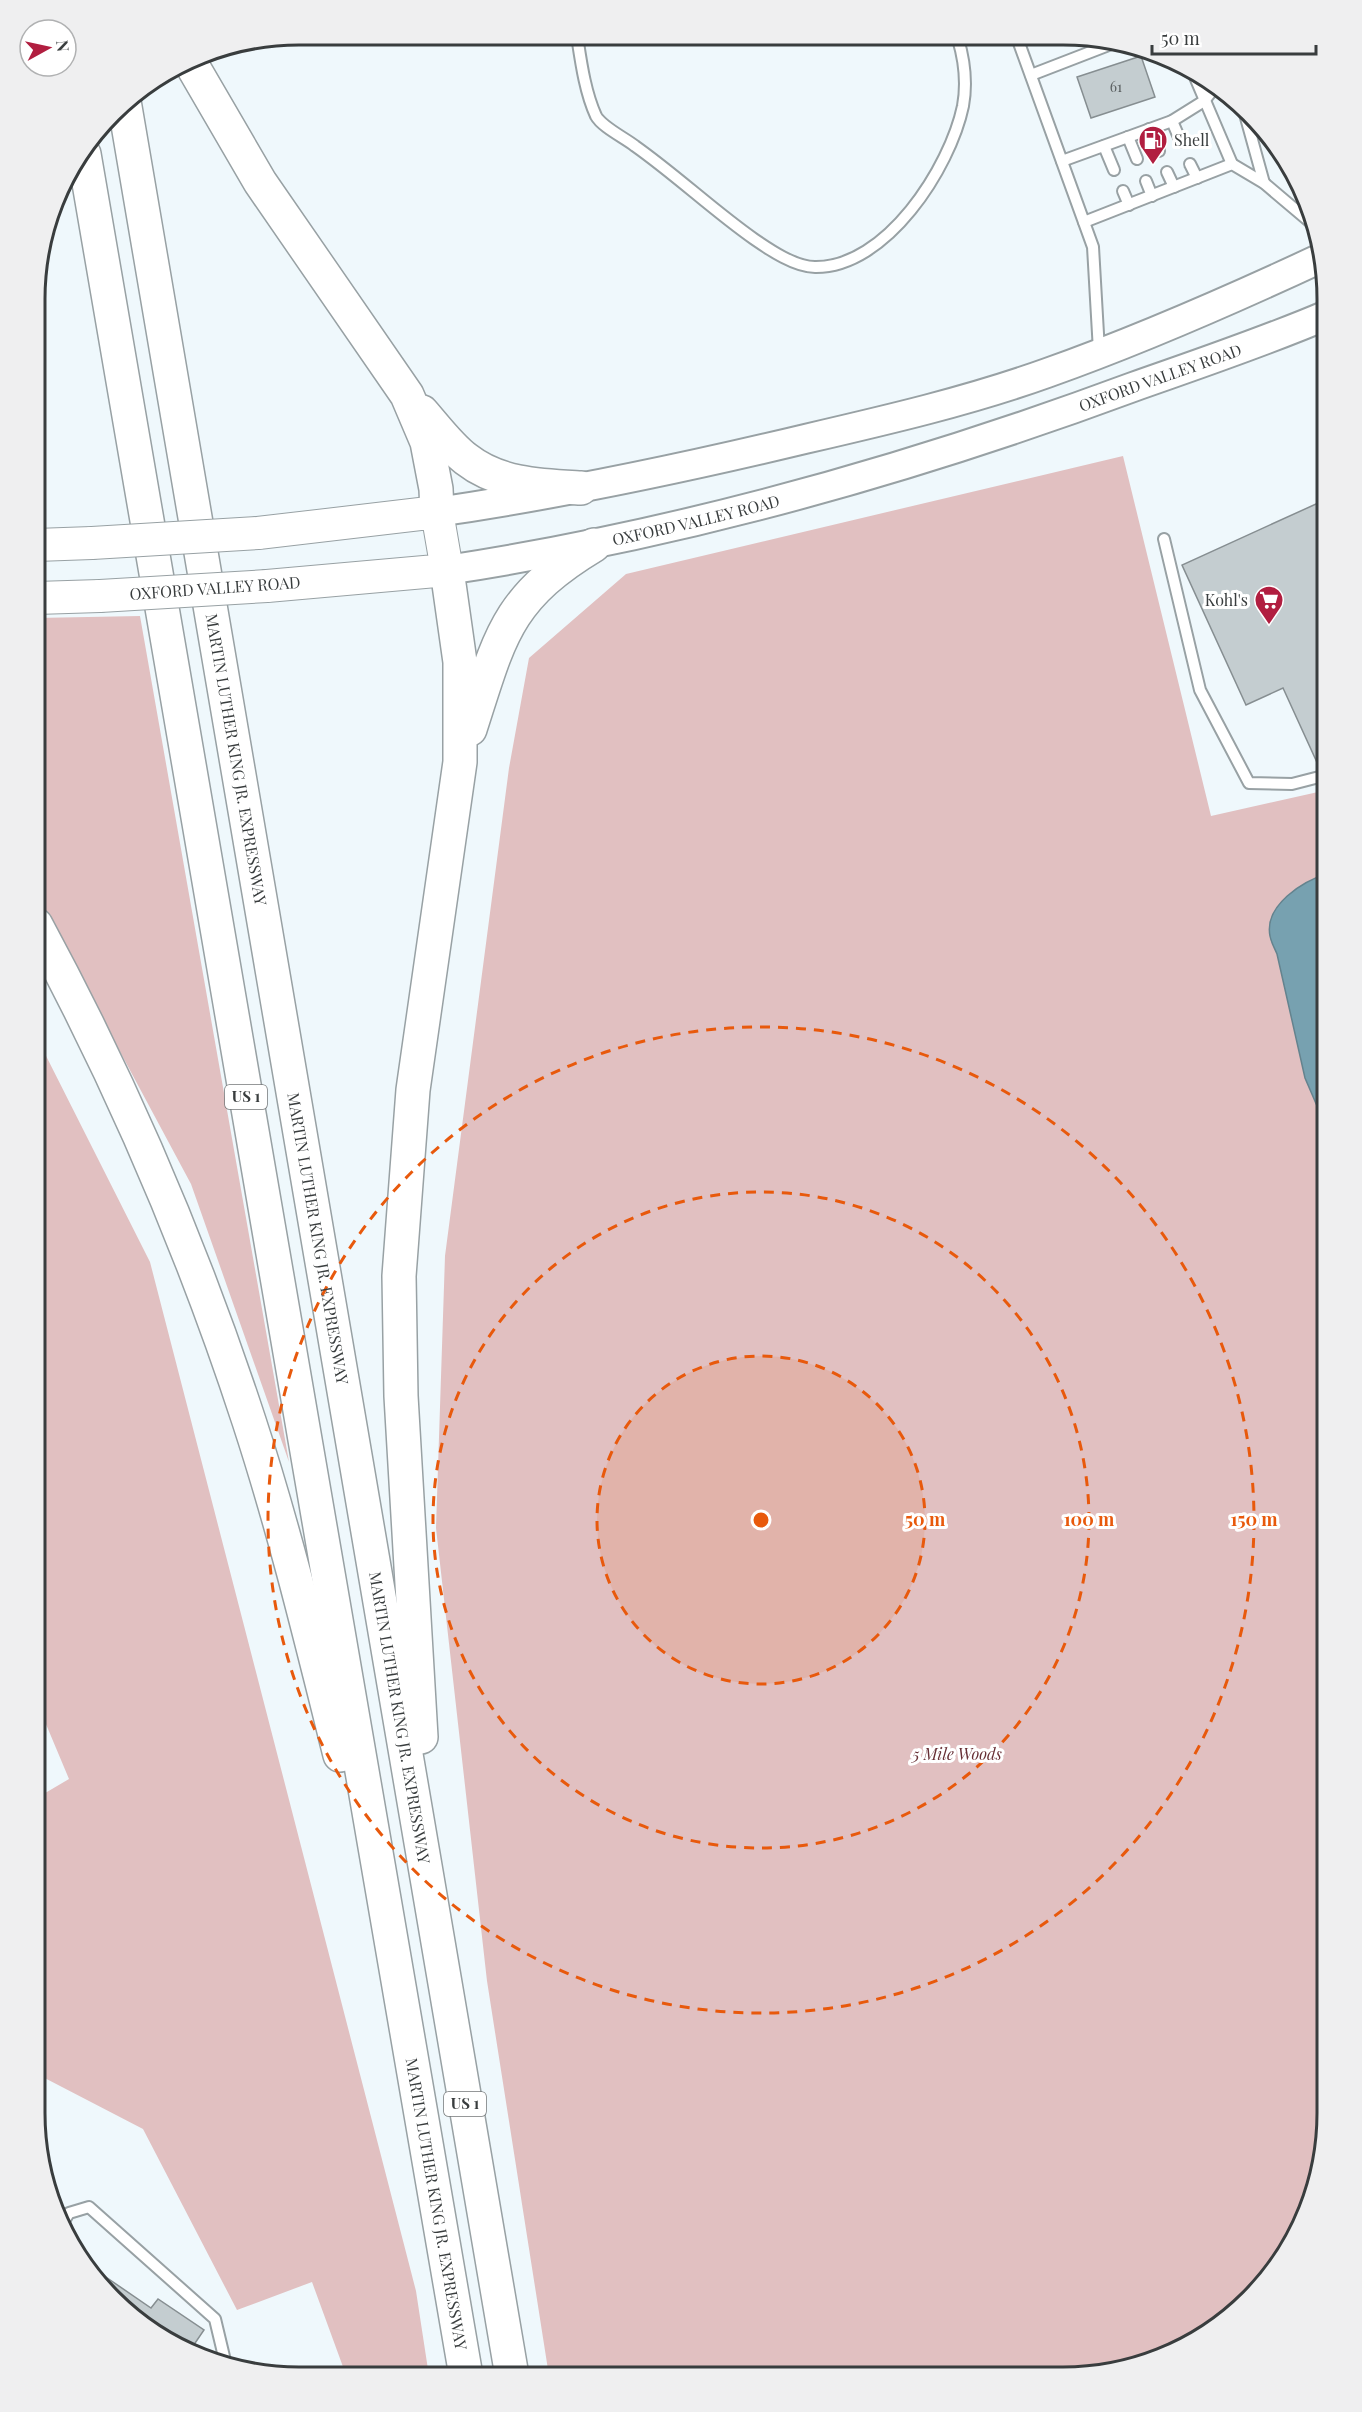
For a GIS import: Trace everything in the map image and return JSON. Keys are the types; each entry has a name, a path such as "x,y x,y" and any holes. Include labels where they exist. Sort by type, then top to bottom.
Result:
{"highway":[{"path":"194,68 260,182 407,395 452,446 483,470 524,483 581,488"},
{"name":"MARTIN LUTHER KING JR. EXPRESSWAY","path":"126,114 510,2367"},
{"name":"MARTIN LUTHER KING JR. EXPRESSWAY","path":"85,162 464,2367"},
{"path":"407,395 427,442 433,467 437,513"},
{"path":"460,762 496,647 505,626 517,609 550,574 594,545"},
{"path":"431,1904 403,1428 399,1276 413,1090 460,762 460,662 447,570"},
{"path":"45,943 95,1040 166,1197 201,1282 250,1423 294,1571 409,2040"}],"main road":[{"path":"45,545 258,533 437,513 581,488 892,418 1004,387 1222,304 1314,261"},
{"name":"OXFORD VALLEY ROAD","path":"45,597 100,596 267,586 447,570 594,545 752,510 904,467 1317,324"},
{"path":"437,513 447,570"}],"lane":[{"path":"578,45 581,63 597,118 680,178 754,239 790,260 815,267 855,260 890,235 920,199 942,161 963,106 964,59 960,45"},
{"path":"1020,45 1093,247 1099,352"},
{"path":"1031,75 1101,48"},
{"path":"1197,84 1232,164 1264,183 1302,215"},
{"path":"1062,161 1172,121 1204,101 1210,93"},
{"path":"1172,121 1181,142"},
{"path":"1248,126 1264,183"},
{"path":"1149,129 1159,151"},
{"path":"1128,137 1137,159"},
{"path":"1104,146 1114,170"},
{"path":"1190,164 1197,178"},
{"path":"1084,222 1232,164"},
{"path":"1167,172 1173,187"},
{"path":"1146,181 1152,196"},
{"path":"1123,191 1129,205"},
{"path":"1164,539 1200,690 1249,783 1292,784 1317,778"},
{"path":"67,2216 69,2213 89,2207 215,2319 224,2355"}],"green space":[{"name":"5 Mile Woods","path":"1123,456 1211,816 1317,792 1317,2113 1315,2146 1298,2210 1283,2240 1254,2280 1230,2304 1190,2333 1160,2348 1128,2358 1096,2365 1063,2367 548,2367 487,1981 436,1528 445,1256 509,768 529,658 626,574"},
{"path":"140,616 289,1462 191,1184 45,912 45,618"},
{"path":"45,1054 150,1262 416,2291 428,2367 343,2367 312,2282 237,2310 143,2129 45,2078 45,1793 69,1779 45,1722"}],"water":[{"path":"1317,877 1317,1106 1305,1078 1277,954 1271,938 1270,925 1279,905 1287,896"}],"building":[{"path":"1138,57 1142,58 1155,97 1091,118 1077,77"},
{"name":"Kohl's","path":"1317,504 1317,762 1283,688 1246,705 1182,565"},
{"path":"106,2277 151,2308 158,2299 204,2330 194,2344 172,2333 132,2304"}],"place":[{"name":"Shell","path":"1153,166"},
{"name":"Kohl's","path":"1269,626"}]}
